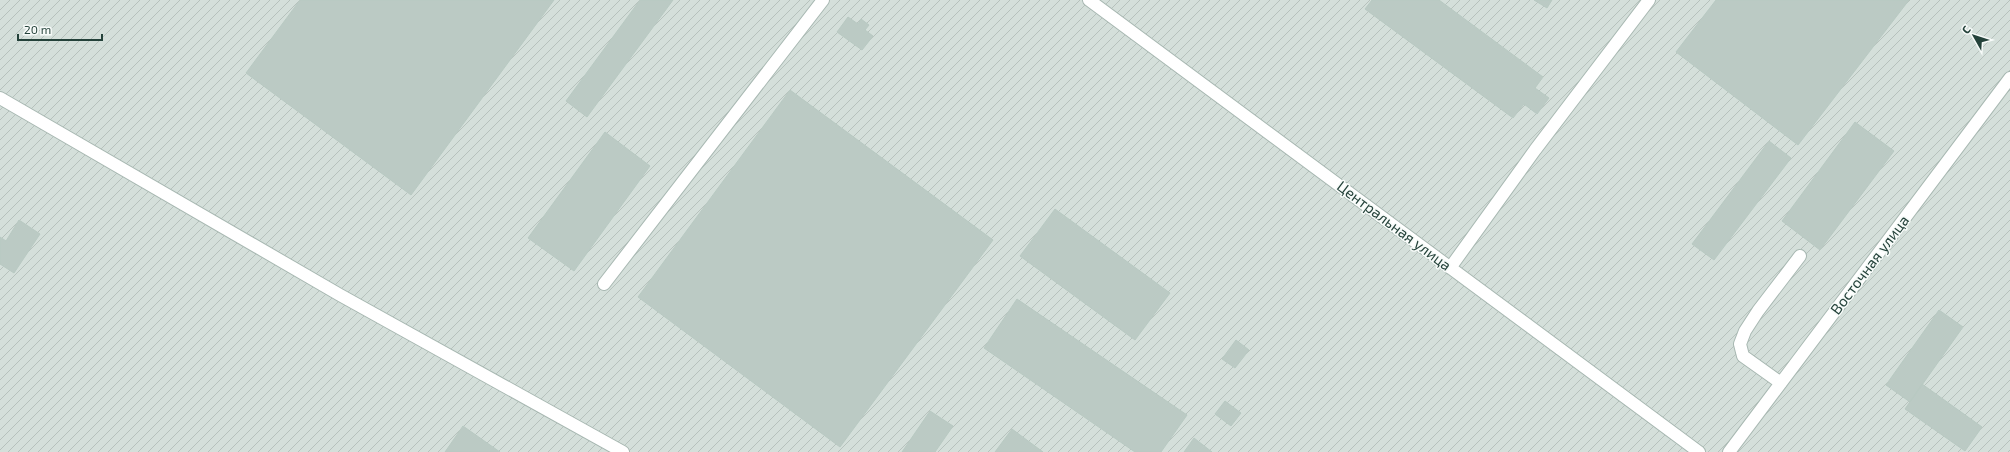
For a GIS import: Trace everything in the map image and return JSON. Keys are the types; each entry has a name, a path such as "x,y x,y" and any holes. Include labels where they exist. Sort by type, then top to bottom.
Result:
{"street":[{"path":"604,284 823,0"},
{"name":"Центральная улица","path":"1089,0 1699,452"},
{"path":"1450,268 1535,150 1649,0"},
{"name":"Восточная улица","path":"1729,452 2010,78"},
{"path":"0,98 340,295 623,452"},
{"path":"1781,383 1743,356 1740,344 1745,331 1758,311 1800,256"}],"shaded area":[{"path":"0,0 2010,0 2010,452 0,452"}],"building":[{"path":"300,0 554,0 411,195 246,73"},
{"path":"640,0 673,0 587,117 566,101"},
{"path":"1372,0 1439,0 1543,77 1535,88 1549,98 1537,114 1524,104 1513,118 1365,9"},
{"path":"1534,0 1552,0 1547,8"},
{"path":"1716,0 1909,0 1798,145 1676,52"},
{"path":"848,17 858,24 861,19 869,25 865,30 873,36 862,50 837,32"},
{"path":"790,90 993,240 840,447 638,297"},
{"path":"1855,122 1894,151 1820,250 1782,221"},
{"path":"605,132 650,166 574,271 528,238"},
{"path":"1769,141 1791,158 1714,260 1692,244"},
{"path":"1055,209 1170,293 1135,340 1020,256"},
{"path":"19,220 40,234 14,273 0,264 0,237 6,241"},
{"path":"1017,299 1187,415 1161,452 1135,452 984,348"},
{"path":"1939,310 1963,327 1910,402 1886,385"},
{"path":"1236,340 1249,350 1235,368 1222,359"},
{"path":"1922,384 1982,427 1965,451 1905,409"},
{"path":"1225,401 1241,413 1231,426 1215,414"},
{"path":"930,411 953,426 935,452 902,452"},
{"path":"463,426 500,452 445,452"},
{"path":"1012,429 1043,452 995,452"},
{"path":"1194,438 1212,452 1184,452"}]}
